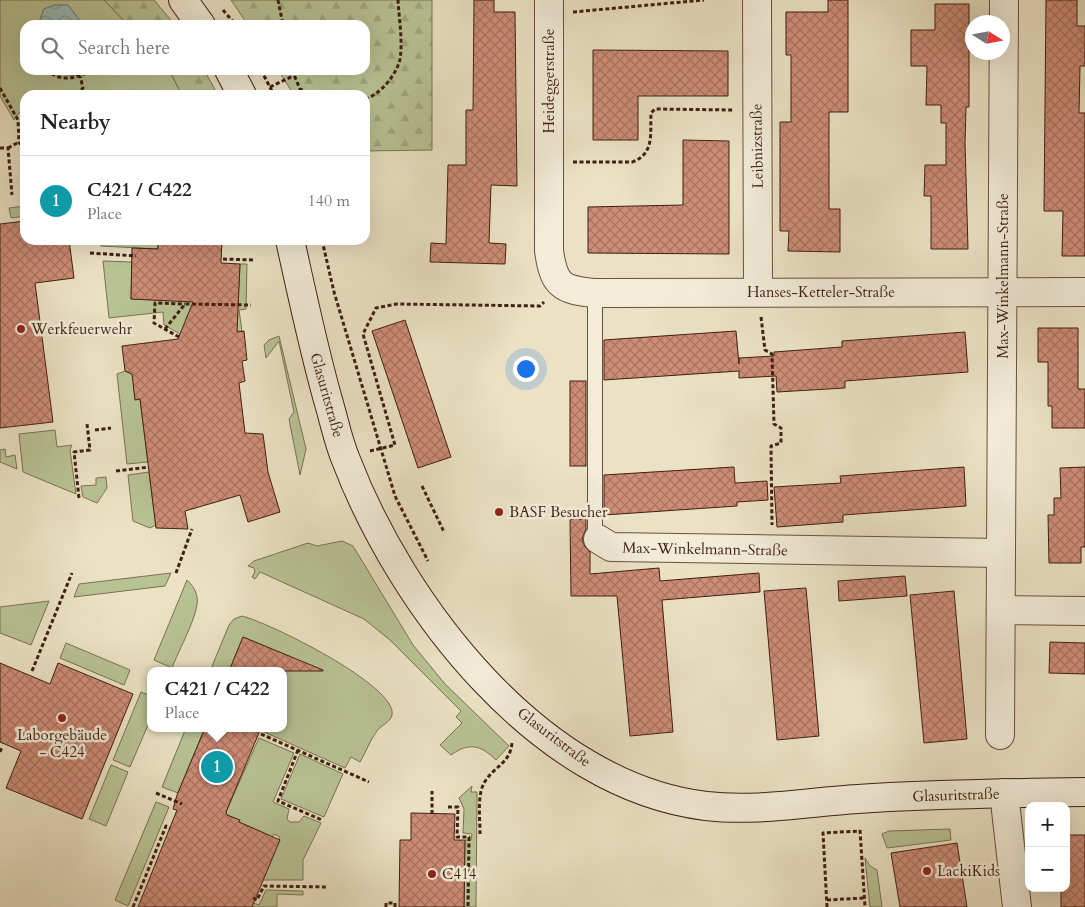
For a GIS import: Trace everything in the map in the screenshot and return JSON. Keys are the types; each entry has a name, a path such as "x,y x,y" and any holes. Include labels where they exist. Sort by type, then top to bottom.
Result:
{"street":[{"path":"183,0 197,20"},
{"name":"Leibnizstraße","path":"757,0 758,292"},
{"name":"Max-Winkelmann-Straße","path":"1000,735 1004,0"},
{"name":"Heideggerstraße","path":"548,7 549,251 554,277 560,284"},
{"path":"232,75 239,90"},
{"name":"Glasuritstraße","path":"291,245 312,343 345,458 365,505 394,561 426,609 461,654 525,719 579,758 613,778 643,791 673,800 729,808 858,799 1085,792"},
{"name":"Hanses-Ketteler-Straße","path":"560,284 568,289 595,293 1085,292"},
{"name":"Max-Winkelmann-Straße","path":"598,539 611,547 1001,553"},
{"path":"1001,610 1085,612"},
{"path":"1004,793 1016,907"}],"lane":[{"name":"Max-Winkelmann-Straße","path":"595,293 595,529 598,539"}],"path":[{"path":"278,0 282,20"},
{"path":"370,98 389,81 400,60 398,0"},
{"path":"548,7 704,0"},
{"path":"54,75 66,79 80,76 83,88 81,90"},
{"path":"264,75 272,90"},
{"path":"270,87 293,76 300,90"},
{"path":"0,88 18,120 19,142 8,148 0,148"},
{"path":"549,162 632,162 639,160 648,150 650,144 651,113 655,109 756,110"},
{"path":"8,148 12,195"},
{"path":"323,245 334,292 395,496 431,567"},
{"path":"90,253 136,256"},
{"path":"223,259 254,260"},
{"path":"758,292 765,350 772,354 774,424 782,428 781,442 771,446 772,550"},
{"path":"179,337 154,323 156,303 251,305"},
{"path":"165,329 185,304"},
{"path":"380,449 396,445 363,334 376,308 397,304 540,306"},
{"path":"79,498 74,452 90,450 87,424"},
{"path":"95,430 111,428"},
{"path":"116,471 148,467"},
{"path":"422,486 444,532"},
{"path":"176,573 192,529"},
{"path":"32,671 72,573"},
{"path":"261,734 369,782"},
{"path":"480,834 480,806 483,784 491,773 507,760 512,752 512,736 519,741"},
{"path":"0,752 2,747"},
{"path":"298,750 278,801 322,820"},
{"path":"487,770 491,773"},
{"path":"432,792 432,814"},
{"path":"156,793 182,804"},
{"path":"858,799 864,907"},
{"path":"448,807 458,807 457,837 469,837 468,907"},
{"path":"133,907 166,826 170,828"},
{"path":"827,907 823,832 860,830"},
{"path":"253,898 258,900 264,886 328,887"},
{"path":"827,900 864,898"},
{"path":"386,907 386,903 395,903 395,907"}],"green space":[{"path":"0,0 104,0 123,20 79,20 68,5 54,5 44,9 40,20 20,20 20,75 172,75 179,90 20,90 20,113 14,120 0,96"},
{"path":"104,0 154,0 171,20 123,20"},
{"path":"231,0 432,0 432,150 370,151 370,90 291,90 281,75 370,75 370,20 245,20"},
{"path":"172,75 207,75 215,90 179,90"},
{"path":"20,207 20,217 11,218 9,208"},
{"path":"158,245 158,249 101,246"},
{"path":"103,261 132,262 131,299 238,303 240,264 247,264 246,309 239,310 242,331 180,334 164,325 163,312 109,318"},
{"path":"279,336 306,449 300,475 289,419 294,412 279,341 266,358 264,345 269,340"},
{"path":"125,371 133,374 135,400 140,399 148,462 127,464 117,374"},
{"path":"55,430 57,447 72,445 70,450 76,494 23,472 19,434"},
{"path":"5,449 6,457 15,455 17,469 0,462 0,450"},
{"path":"149,472 156,525 150,528 133,521 128,475"},
{"path":"106,477 107,488 97,503 83,497 81,486 96,485 96,478"},
{"path":"342,541 353,546 413,645 445,684 509,746 496,760 480,748 464,748 451,755 440,745 462,723 456,717 461,711 390,640 364,619 260,572 255,579 252,577 255,572 254,568 248,566 254,561 308,543 317,546"},
{"path":"171,573 165,586 74,597 79,584"},
{"path":"187,580 196,592 197,597 192,622 172,667 154,660"},
{"path":"49,601 31,645 0,633 0,607"},
{"path":"242,616 302,642 329,657 375,688 388,703 392,715 388,722 379,729 360,762 351,757 345,768 264,732 287,732 287,668 291,657 243,637 231,667 212,667 229,625 234,619"},
{"path":"66,643 130,670 124,685 60,658"},
{"path":"141,692 147,694 147,727 130,767 113,760"},
{"path":"184,732 203,732 178,793 162,787"},
{"path":"259,738 294,753 273,802 289,809 287,819 290,822 299,822 304,816 321,823 303,860 303,880 261,880 280,837 274,834 272,837 239,822 239,820 227,815 226,812"},
{"path":"300,754 343,774 324,817 281,799"},
{"path":"111,765 128,772 106,826 89,819"},
{"path":"472,786 471,792 477,792 476,907 464,907 465,840 471,840 472,834 463,833 464,809 459,798"},
{"path":"156,802 169,807 128,906 115,900"},
{"path":"950,829 951,840 887,848 882,834 889,831"},
{"path":"865,858 870,866 877,870 882,907 870,907"},
{"path":"266,890 303,891 303,895 277,894 277,907 249,907 251,902 259,905"}],"water":[{"path":"54,5 68,5 79,20 40,20 44,9"}],"building":[{"path":"474,0 494,0 494,12 515,12 517,186 491,185 489,243 506,244 505,264 430,262 431,243 446,244 448,165 466,165 466,110 473,110"},
{"path":"828,0 848,0 848,112 829,112 829,209 840,209 840,252 788,251 789,231 780,231 780,122 791,122 791,55 786,55 786,12 828,12"},
{"path":"1046,0 1077,0 1077,26 1085,26 1085,66 1080,66 1079,113 1085,113 1085,256 1062,256 1063,211 1044,211"},
{"path":"935,4 969,4 969,15 965,15 965,60 969,60 969,107 966,107 965,143 968,249 931,249 931,196 924,196 925,165 946,165 946,123 941,123 941,105 926,105 927,66 911,66 911,30 935,30"},
{"path":"593,50 728,51 728,96 638,96 638,140 593,140"},
{"path":"683,140 729,141 729,254 588,253 588,207 683,205"},
{"name":"Werkfeuerwehr","path":"20,222 20,245 70,245 74,278 35,283 53,422 0,428 0,224"},
{"path":"158,245 222,245 221,263 240,264 237,332 244,331 247,360 242,361 245,381 239,383 245,433 263,434 268,472 280,512 248,522 240,495 185,511 188,529 156,528 140,399 135,400 132,374 125,371 122,346 178,339 193,302 131,299 132,248 158,249"},
{"path":"405,320 451,457 418,468 372,331"},
{"path":"1038,328 1078,328 1078,389 1085,389 1085,428 1052,428 1052,406 1048,406 1048,362 1038,362"},
{"path":"736,331 739,364 739,358 774,356 774,352 842,347 842,341 965,332 968,372 845,381 845,388 777,392 776,376 739,378 739,371 604,380 604,340"},
{"path":"570,381 586,381 586,466 570,466"},
{"path":"734,467 735,483 767,481 768,500 737,502 737,506 604,515 604,475"},
{"path":"964,467 966,506 843,515 843,522 777,527 774,487 841,483 840,476"},
{"path":"1085,467 1085,547 1081,547 1081,563 1049,563 1048,515 1054,515 1054,498 1061,498 1060,468"},
{"path":"570,519 586,519 586,529 582,539 585,547 590,552 590,574 659,568 660,581 759,573 760,592 662,600 673,732 630,736 617,596 571,596"},
{"path":"905,576 907,596 839,601 838,581"},
{"path":"806,588 819,736 777,740 764,591"},
{"path":"954,591 967,739 924,743 910,595"},
{"path":"243,637 323,671 287,671 287,667 231,667"},
{"path":"1050,642 1085,643 1085,674 1049,673"},
{"name":"Laborgebäude - C424","path":"0,663 50,684 58,663 133,694 82,819 6,788 21,751 0,742"},
{"path":"203,732 259,732 226,812 227,815 240,820 239,822 280,840 252,907 138,907 177,810 173,809"},
{"name":"C414","path":"411,813 455,814 454,840 465,840 464,907 399,907 400,840 411,840"},
{"path":"1070,835 1085,835 1085,907 1061,907 1061,892 1070,892"},
{"name":"LackiKids","path":"957,843 967,907 900,907 891,853"}],"place":[{"name":"Werkfeuerwehr","path":"21,329"},
{"name":"BASF Besucher","path":"499,512"},
{"name":"Laborgebäude - C424","path":"62,718"},
{"name":"C421 / C422","path":"217,767"},
{"name":"LackiKids","path":"927,871"},
{"name":"C414","path":"432,874"}]}
